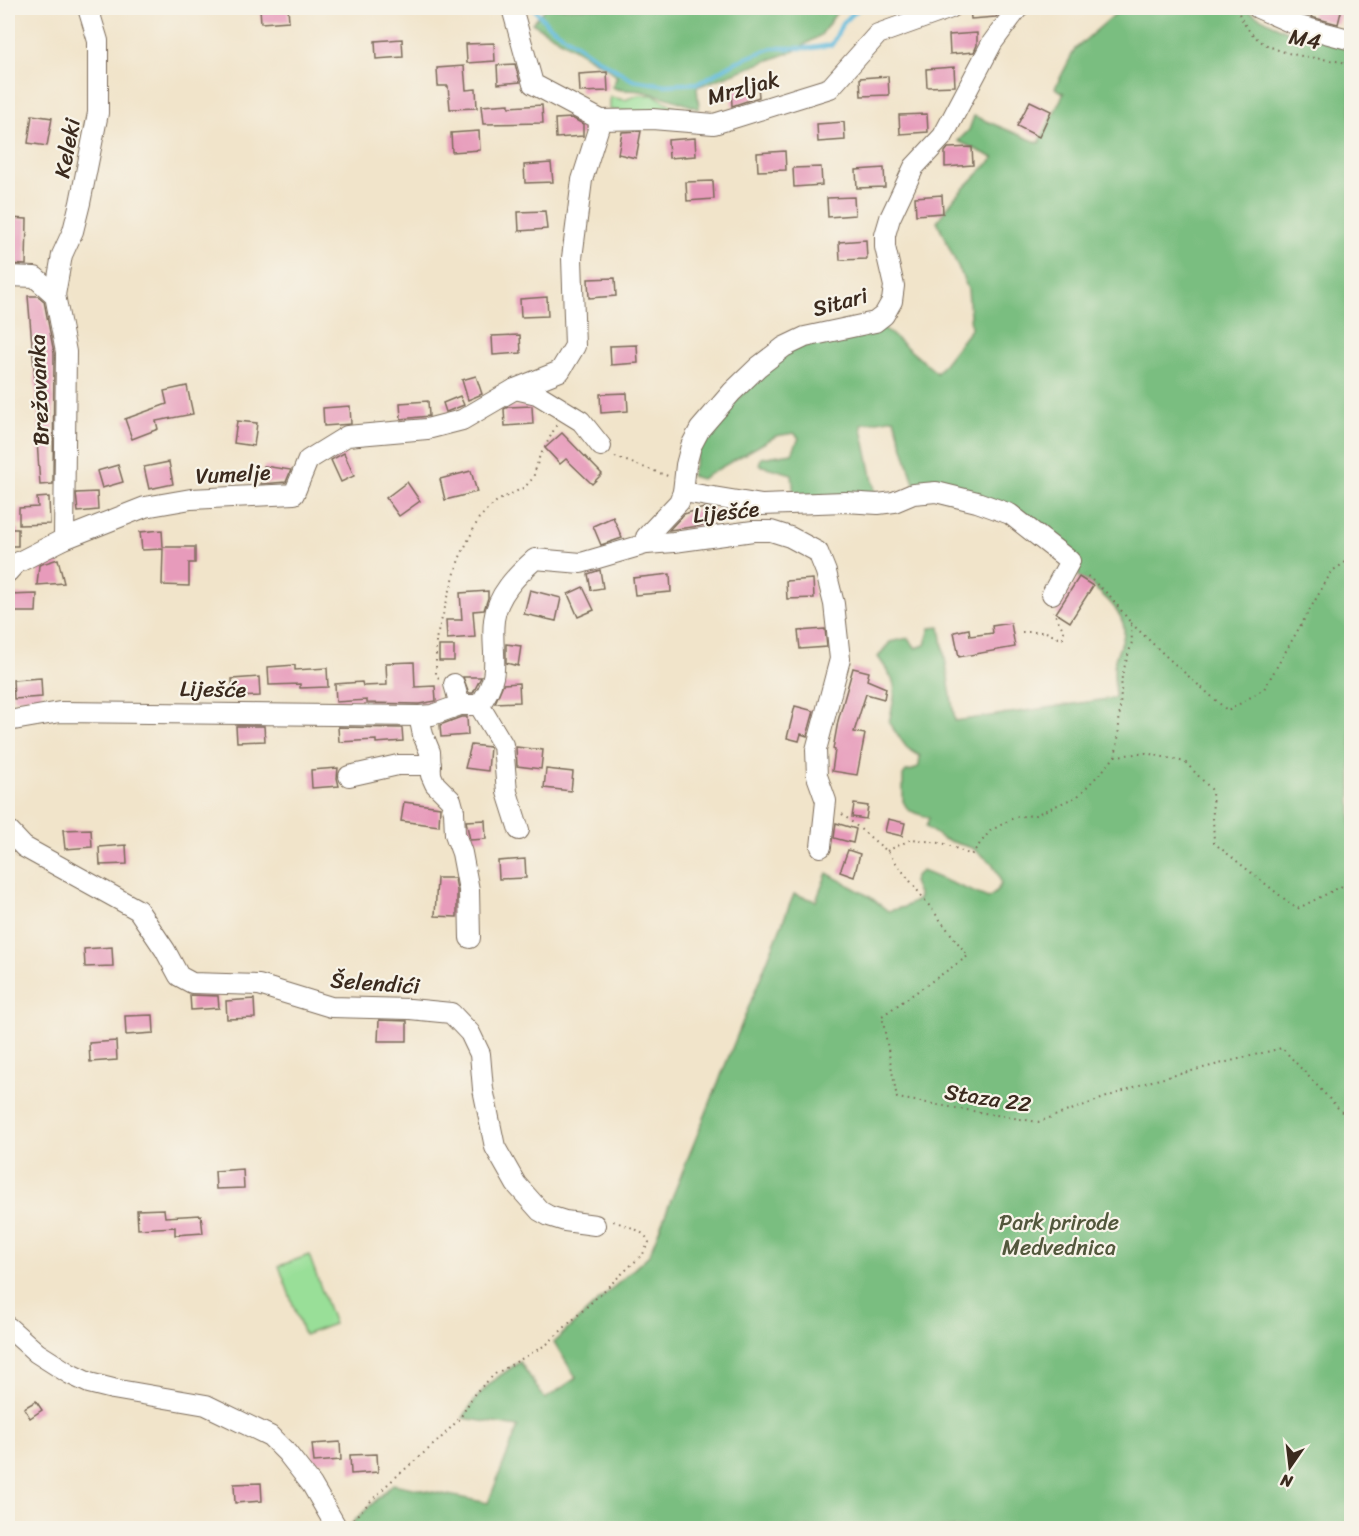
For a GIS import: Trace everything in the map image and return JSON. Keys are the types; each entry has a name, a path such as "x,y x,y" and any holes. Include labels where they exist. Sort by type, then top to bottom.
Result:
{"street":[{"name":"Keleki","path":"55,295 62,255 73,231 80,203 98,113 98,41 88,8"},
{"name":"Mrzljak","path":"512,8 533,84 601,120 652,119 714,124 830,88 878,34 951,8"},
{"name":"Sitari","path":"646,544 646,537 679,502 684,488 686,465 691,446 700,429 732,392 784,347 805,337 874,322 884,315 892,301 894,286 885,247 885,235 890,218 914,167 943,136 992,43 1018,8"},
{"path":"1258,8 1299,26 1352,40"},
{"name":"Vumelje","path":"64,539 144,507 191,499 294,494 308,460 347,436 427,429 462,420 515,389 560,370 575,346 572,258 582,180 601,120"},
{"path":"8,276 34,277 55,295"},
{"name":"Brežovanka","path":"55,295 66,352 64,539"},
{"path":"515,389 537,394 581,421 601,446"},
{"path":"684,488 762,505 845,502 878,504 894,502 913,494 936,492 978,502 1010,514 1070,561 1052,594"},
{"name":"Liješće","path":"8,721 60,712 419,716 470,705 488,694 493,678 494,621 497,606 506,589 535,559 580,563 646,544 753,531 771,531 790,537 818,552 834,604 840,659 816,750 817,776 826,801 821,847"},
{"path":"8,572 15,564 64,539"},
{"path":"454,684 503,745 507,792 519,830"},
{"path":"419,716 430,752 431,775 435,784 451,800 454,811 455,834 462,853 469,890 470,938"},
{"path":"349,776 398,765 431,765"},
{"name":"Šelendići","path":"8,830 24,847 138,910 165,950 179,976 192,983 259,985 331,1007 410,1009 451,1013 470,1033 480,1054 483,1089 495,1147 516,1184 540,1211 549,1216 565,1221 595,1225"},
{"path":"8,1326 37,1353 89,1383 206,1405 270,1436 287,1453 344,1525"}],"path":[{"name":"M4","path":"1237,8 1241,21 1254,38 1285,53 1352,64"},
{"path":"454,684 436,676 436,639 459,559 479,518 497,501 525,487 533,477 546,442 564,411"},
{"path":"601,446 612,456 661,472 684,488"},
{"path":"1070,561 1110,596 1131,622 1169,659 1228,711 1264,689 1332,571 1352,558"},
{"path":"1022,632 1046,632 1063,638 1064,632 1055,619 1051,606 1052,594"},
{"path":"826,801 887,851 912,839 946,844 971,855 990,831 1016,817 1035,814 1078,796 1115,756 1122,675 1132,642 1131,622"},
{"path":"1115,756 1146,753 1185,762 1212,790 1214,843 1297,909 1352,881"},
{"name":"Staza 22","path":"887,851 968,956 882,1016 897,1098 1038,1122 1148,1082 1282,1048 1352,1123"},
{"path":"344,1525 439,1440 460,1418 475,1393 495,1374 547,1344 647,1248 649,1242 643,1233 599,1217 595,1225"}],"green space":[{"path":"546,8 835,8 837,12 821,35 794,51 697,87 699,109 655,94 612,87 617,77 610,70 532,23"},
{"name":"Park prirode Medvednica","path":"1122,8 1242,8 1290,33 1351,43 1351,1528 348,1527 393,1484 488,1503 518,1427 463,1418 487,1386 520,1362 545,1399 576,1378 554,1342 649,1255 794,894 816,901 827,873 870,897 888,911 918,900 919,896 913,882 915,876 922,871 988,898 1001,884 992,863 972,848 943,839 926,827 929,818 908,810 903,801 903,775 906,771 919,766 920,756 907,748 889,723 894,694 893,682 878,657 890,642 908,638 916,648 925,645 930,628 940,627 955,721 1115,698 1115,660 1124,633 1120,616 1115,608 1101,593 1079,577 1078,563 1022,520 916,490 894,418 861,424 877,500 794,497 792,474 759,465 761,458 792,453 799,438 794,433 776,436 701,479 691,476 703,434 788,349 879,324 937,373 971,329 968,289 937,221 956,196 994,158 958,141 969,130 974,116 1039,143 1064,93 1055,88 1075,49"},
{"path":"638,95 654,95 675,107 673,115 610,110 610,97 625,100"},
{"path":"309,1255 334,1324 304,1335 279,1266"}],"building":[{"path":"260,8 288,8 289,21 261,23"},
{"path":"970,8 1003,8 996,17 971,19"},
{"path":"1314,8 1342,8 1338,24 1311,17"},
{"path":"977,33 977,45 974,52 950,54 949,35"},
{"path":"402,39 403,57 376,59 375,41"},
{"path":"494,43 495,61 467,63 466,44"},
{"path":"515,64 520,82 498,84 497,65"},
{"path":"464,66 466,90 476,89 477,108 450,109 448,86 438,86 437,68"},
{"path":"954,67 955,86 927,87 926,69"},
{"path":"607,72 608,91 580,92 579,74"},
{"path":"888,76 889,95 861,96 860,78"},
{"path":"758,86 759,97 732,106 731,88"},
{"path":"1030,101 1051,111 1039,137 1017,126"},
{"path":"509,104 509,107 542,105 543,123 483,124 481,106"},
{"path":"927,114 928,132 900,134 899,115"},
{"path":"32,115 52,118 47,146 28,143"},
{"path":"572,118 583,124 583,136 556,138 555,119"},
{"path":"844,122 845,140 818,142 817,124"},
{"path":"479,131 480,150 452,152 451,133"},
{"path":"641,131 636,158 618,154 622,132"},
{"path":"695,138 696,156 669,158 668,140"},
{"path":"972,147 973,165 945,167 945,152 948,148"},
{"path":"785,151 786,170 758,171 757,153"},
{"path":"551,163 553,182 525,183 524,165"},
{"path":"821,167 822,185 794,187 793,168"},
{"path":"884,168 885,187 857,188 856,170"},
{"path":"713,181 714,199 687,201 686,182"},
{"path":"942,195 943,213 916,215 915,197"},
{"path":"854,197 855,215 828,217 827,198"},
{"path":"545,211 547,229 519,231 518,212"},
{"path":"8,218 27,219 26,265 8,264"},
{"path":"866,240 867,259 840,260 839,242"},
{"path":"615,278 616,296 589,298 588,279"},
{"path":"28,296 38,296 44,301 54,353 53,484 40,485 37,441 40,441"},
{"path":"547,297 548,316 521,317 520,299"},
{"path":"520,335 521,353 493,355 492,336"},
{"path":"637,345 638,363 611,365 610,346"},
{"path":"476,376 482,394 468,400 462,380"},
{"path":"187,386 193,414 156,421 158,429 132,439 125,419 167,404 164,391"},
{"path":"627,393 628,411 601,413 600,394"},
{"path":"460,396 464,405 446,412 443,403"},
{"path":"428,401 429,416 401,419 400,403"},
{"path":"350,406 351,424 324,426 323,408"},
{"path":"532,406 533,424 505,426 504,409"},
{"path":"237,421 257,423 254,446 234,443"},
{"path":"562,433 602,474 592,484 566,459 560,464 545,448"},
{"path":"344,453 354,476 341,482 331,460"},
{"path":"169,462 173,484 149,489 144,467"},
{"path":"118,465 123,482 102,488 97,471"},
{"path":"264,466 291,470 286,482 261,484"},
{"path":"471,471 477,492 445,500 440,479"},
{"path":"407,482 420,501 399,516 386,498"},
{"path":"97,492 98,510 78,512 76,493"},
{"path":"49,497 50,524 19,525 19,508 38,507 37,498"},
{"path":"704,508 716,510 719,520 699,526 669,530 684,514"},
{"path":"613,517 622,538 601,545 593,526"},
{"path":"8,529 18,529 18,546 8,546"},
{"path":"162,530 163,547 195,547 195,563 189,563 189,586 162,585 163,549 142,550 140,532"},
{"path":"58,559 64,583 37,585 39,565"},
{"path":"600,570 603,588 591,590 588,574"},
{"path":"670,574 671,592 635,595 633,578"},
{"path":"1079,577 1093,586 1070,622 1056,613"},
{"path":"813,579 814,598 787,599 786,581"},
{"path":"583,587 594,610 578,617 568,594"},
{"path":"530,590 561,598 556,621 524,614"},
{"path":"488,591 484,610 473,611 475,637 447,639 446,620 462,620 460,593"},
{"path":"37,594 36,612 8,612 8,595"},
{"path":"1011,623 1015,647 959,657 954,632 969,629 970,636 993,633 992,626"},
{"path":"825,629 827,647 800,649 798,631"},
{"path":"506,644 521,646 518,666 506,663"},
{"path":"439,646 454,646 454,661 439,661"},
{"path":"414,662 415,687 435,686 436,701 419,704 367,703 367,700 336,702 335,684 362,682 363,686 387,685 386,663"},
{"path":"295,665 295,670 327,668 328,687 300,688 300,684 269,685 268,667"},
{"path":"853,668 869,672 867,680 886,688 884,699 866,694 854,732 865,734 857,775 832,771 838,721"},
{"path":"259,677 260,696 233,697 232,679"},
{"path":"463,677 481,677 473,693 469,693"},
{"path":"41,678 42,697 14,699 13,680"},
{"path":"519,683 520,702 495,703 503,684"},
{"path":"795,706 814,711 807,736 801,734 799,741 787,738"},
{"path":"467,717 468,735 441,737 440,725"},
{"path":"236,726 264,726 265,741 237,742"},
{"path":"338,727 402,728 403,741 339,742"},
{"path":"471,745 490,747 488,771 465,768"},
{"path":"516,747 543,750 541,769 517,766"},
{"path":"338,768 339,786 312,788 311,770"},
{"path":"546,769 573,772 571,791 544,788"},
{"path":"404,802 440,807 439,826 401,821"},
{"path":"854,804 868,806 866,819 852,817"},
{"path":"888,819 905,823 902,836 885,832"},
{"path":"485,820 486,839 470,840 466,821"},
{"path":"836,823 856,829 853,843 834,838"},
{"path":"91,829 92,847 65,849 63,830"},
{"path":"126,845 127,864 100,865 99,847"},
{"path":"848,850 860,854 854,877 840,872"},
{"path":"525,859 526,878 499,879 498,861"},
{"path":"437,878 455,878 457,917 435,916"},
{"path":"112,947 113,966 85,967 84,949"},
{"path":"190,995 218,996 219,1008 191,1010"},
{"path":"254,999 255,1018 227,1019 226,1001"},
{"path":"153,1015 154,1033 126,1035 125,1016"},
{"path":"379,1020 407,1021 407,1041 378,1041"},
{"path":"116,1041 117,1060 90,1062 89,1043"},
{"path":"243,1169 244,1188 216,1189 215,1171"},
{"path":"164,1209 165,1217 201,1215 203,1233 175,1235 175,1227 138,1229 137,1210"},
{"path":"36,1401 42,1410 30,1418 24,1408"},
{"path":"340,1442 341,1460 314,1462 312,1444"},
{"path":"377,1454 378,1472 351,1474 350,1455"},
{"path":"261,1483 262,1501 235,1503 234,1484"}],"waterway":[{"path":"534,8 547,24 633,80 665,85 699,83 736,62 772,48 812,48 832,45 842,24 859,8"}]}
